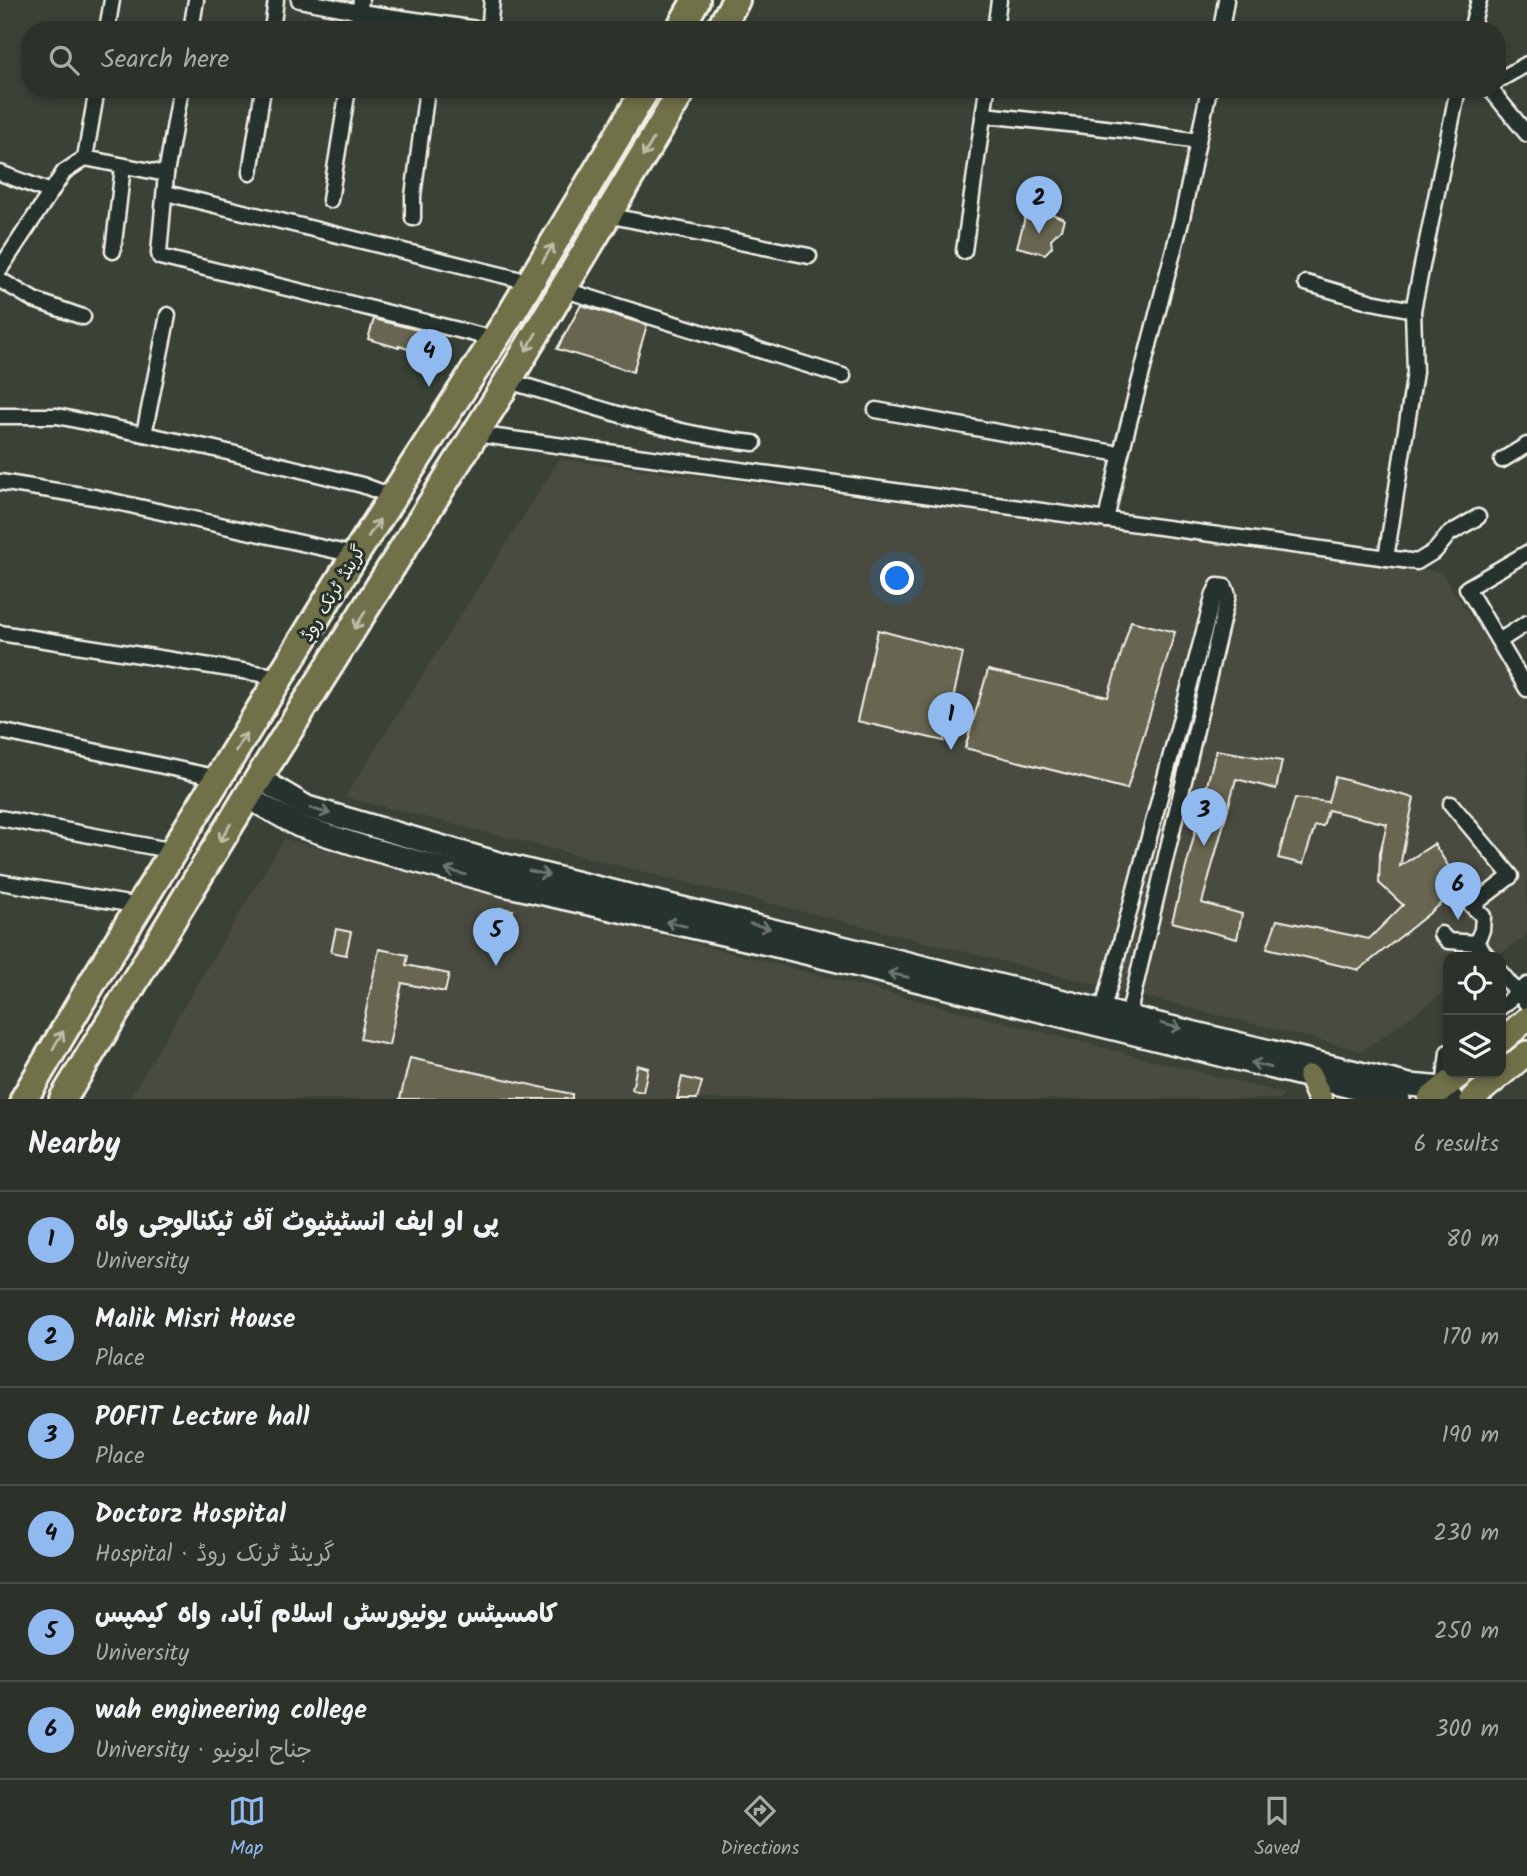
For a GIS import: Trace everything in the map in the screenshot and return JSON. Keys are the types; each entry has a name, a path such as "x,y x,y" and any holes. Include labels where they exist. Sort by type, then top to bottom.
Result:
{"highway":[{"path":"684,21 696,0"},
{"path":"724,21 736,0"},
{"name":"گرینڈ ٹرنک روڈ","path":"23,1099 355,555 495,339 641,98"},
{"name":"گرینڈ ٹرنک روڈ","path":"63,1099 475,435 678,98"},
{"path":"266,703 295,724"}],"main road":[{"path":"1506,1037 1527,1019"},
{"path":"1472,1099 1527,1053"},
{"path":"1312,1069 1320,1099"},
{"path":"1442,1095 1457,1078"}],"street":[{"path":"108,21 112,0"},
{"path":"192,21 196,0"},
{"path":"273,21 276,0"},
{"path":"299,0 361,6 416,21"},
{"path":"490,21 492,0"},
{"path":"996,21 999,0"},
{"path":"1222,21 1226,0"},
{"path":"1473,21 1479,0"},
{"path":"1506,76 1527,64"},
{"path":"0,269 64,172 85,158 95,98"},
{"path":"179,98 166,174 160,257 495,339"},
{"path":"250,173 262,98"},
{"path":"330,200 347,98"},
{"path":"413,218 413,196 426,98"},
{"path":"964,251 987,98"},
{"path":"1106,520 1120,454 1182,218 1207,98"},
{"path":"1387,558 1415,372 1413,310 1456,98"},
{"path":"1500,98 1522,119 1527,134"},
{"path":"984,115 1198,141"},
{"path":"85,158 166,174"},
{"path":"113,251 123,167"},
{"path":"0,173 51,192"},
{"path":"166,193 530,282"},
{"path":"607,215 808,256"},
{"path":"0,281 34,300 83,317"},
{"path":"1306,283 1371,302 1413,310"},
{"path":"562,289 843,376"},
{"path":"144,434 168,315"},
{"path":"508,381 670,428 725,440 754,443"},
{"path":"876,410 1120,454"},
{"path":"0,416 57,416 211,448 362,485 394,497"},
{"path":"475,435 1417,562 1435,551 1449,534 1478,517"},
{"path":"1502,460 1527,445"},
{"path":"0,482 94,497 355,555"},
{"path":"1527,552 1467,588 1527,689"},
{"path":"1101,1017 1214,594 1218,586 1225,587 1228,594 1127,1023"},
{"path":"1499,641 1527,623"},
{"path":"0,633 281,677"},
{"path":"0,731 219,779"},
{"path":"254,788 307,807 505,865 1312,1069 1409,1085 1442,1095"},
{"path":"1451,804 1511,876 1472,906 1483,916 1482,930 1476,943"},
{"path":"0,818 174,851"},
{"path":"0,882 140,906"},
{"path":"1441,934 1448,941 1476,943"},
{"path":"1476,943 1484,952"},
{"path":"1506,978 1524,994 1506,1004"},
{"path":"1312,1069 1399,1099"}],"shaded area":[{"path":"560,459 1441,572 1527,702 1527,935 1503,952 1443,952 1443,994 1362,1051 345,797"},
{"path":"284,839 1285,1094 1279,1099 129,1099"}],"building":[{"path":"1034,206 1064,219 1061,229 1051,239 1052,247 1045,254 1017,247 1026,214"},
{"path":"581,305 647,325 633,372 557,349"},
{"path":"374,319 442,336 428,356 368,339"},
{"path":"1131,621 1175,632 1127,789 965,748 988,670 1108,697"},
{"path":"878,630 963,653 944,741 857,721"},
{"path":"1216,750 1282,761 1276,789 1236,779 1202,903 1242,914 1237,939 1172,922"},
{"path":"1335,777 1414,798 1400,866 1434,844 1462,887 1359,970 1267,948 1277,920 1369,939 1403,905 1379,883 1380,853 1387,824 1328,810 1323,826 1315,826 1303,864 1278,858 1295,798 1328,802"},
{"path":"499,908 513,910 507,943 493,940"},
{"path":"336,929 351,932 346,955 331,952"},
{"path":"379,949 408,955 406,965 449,974 445,992 402,983 389,1045 360,1039"},
{"path":"410,1058 572,1094 572,1099 400,1099"},
{"path":"637,1065 648,1068 643,1092 632,1090"},
{"path":"682,1077 702,1082 697,1099 677,1099"}],"place":[{"name":"Malik Misri House","path":"1039,234"},
{"name":"Doctorz Hospital","path":"429,387"},
{"name":"پی او ایف انسٹیٹیوٹ آف ٹیکنالوجی واہ","path":"951,750"},
{"name":"POFIT Lecture hall","path":"1204,846"},
{"name":"wah engineering college","path":"1458,920"},
{"name":"کامسیٹس یونیورسٹی اسلام آباد، واہ کیمپس","path":"496,966"}]}
